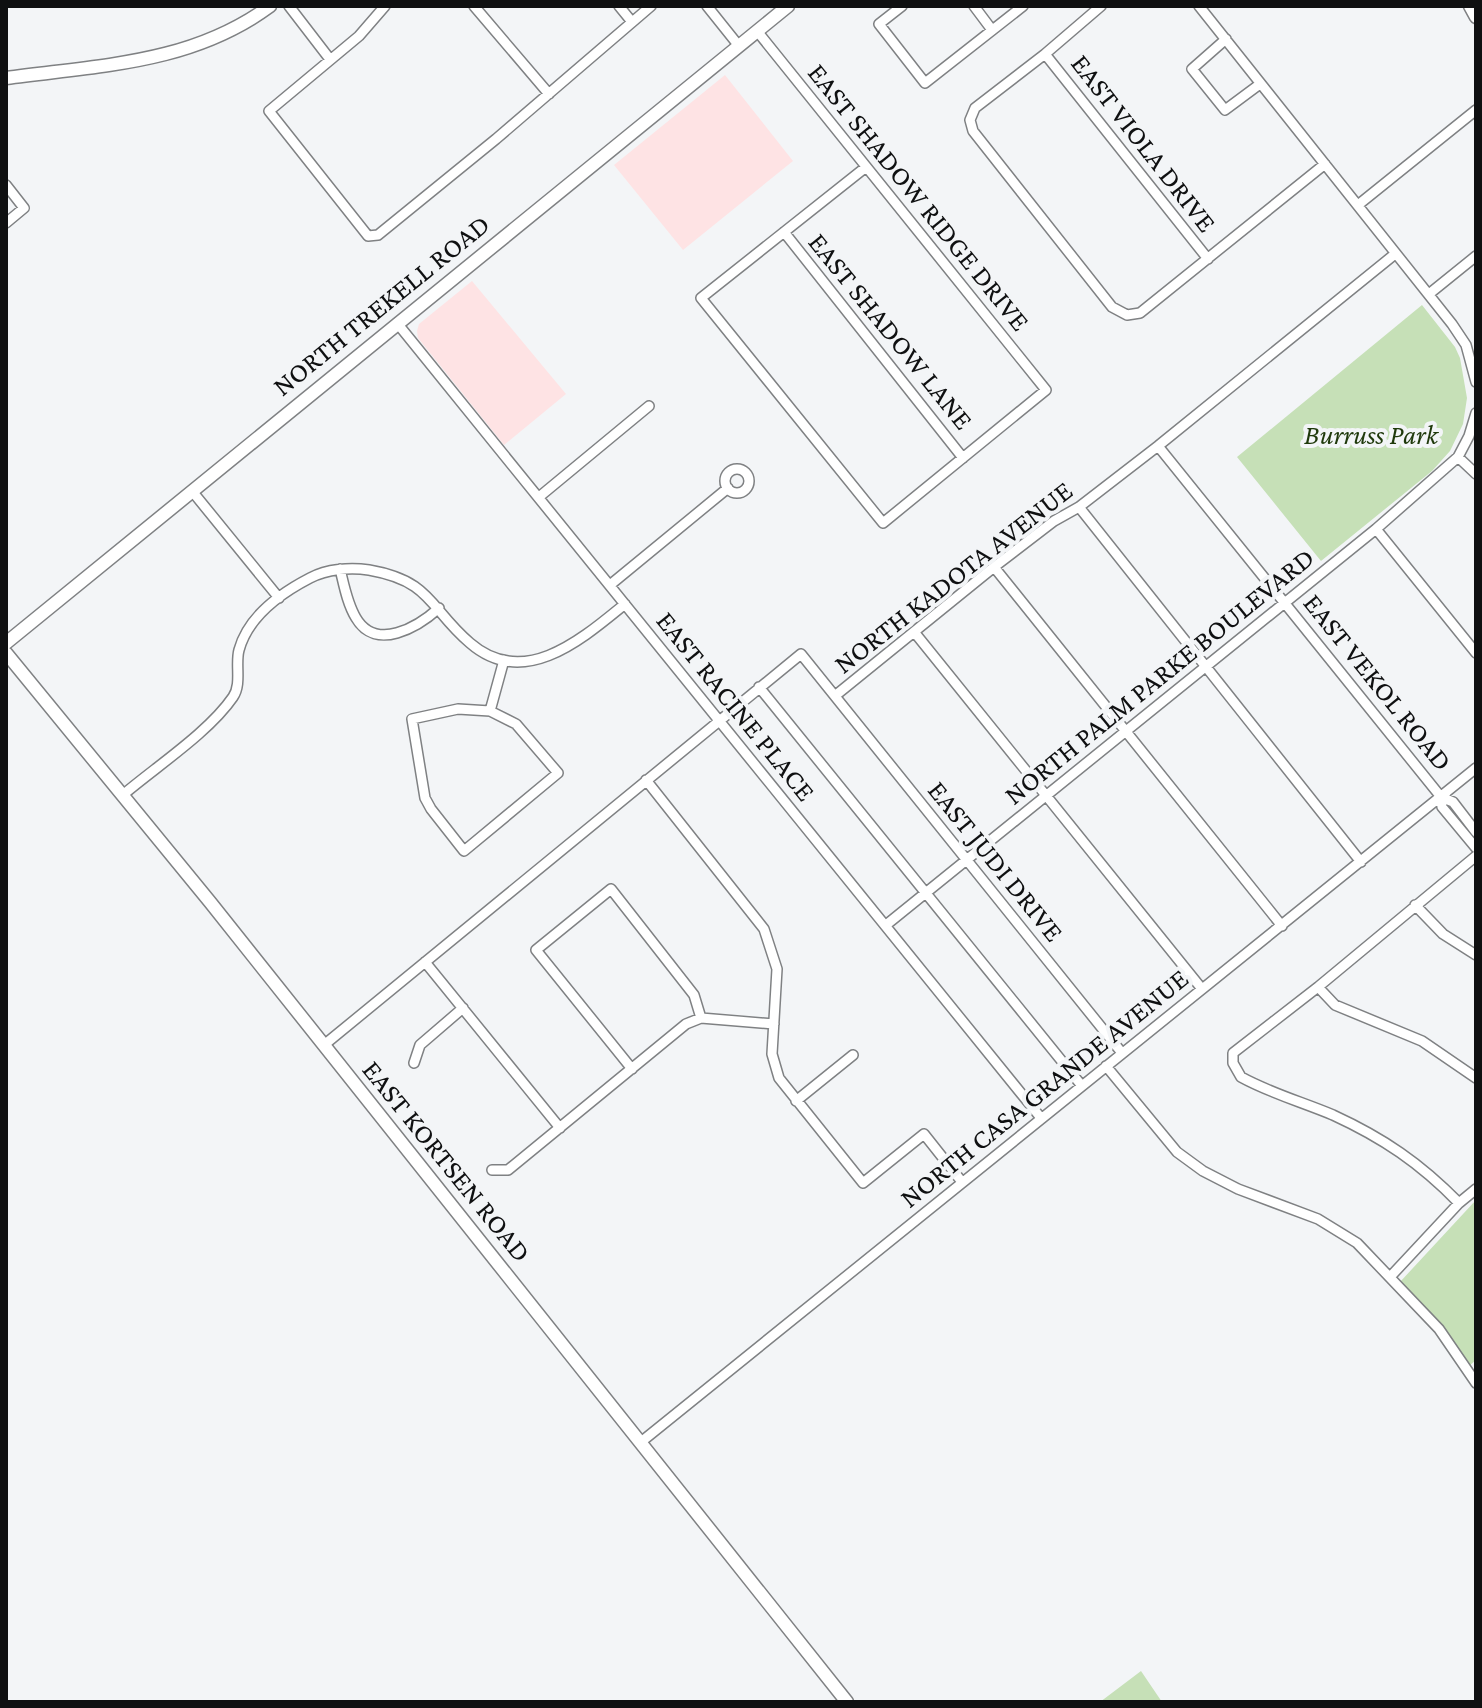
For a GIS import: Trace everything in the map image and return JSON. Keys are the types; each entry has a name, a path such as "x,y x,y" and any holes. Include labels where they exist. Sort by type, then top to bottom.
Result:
{"street":[{"path":"6,78 157,57 198,46 248,22 270,6"},
{"path":"289,6 329,58"},
{"path":"385,6 359,36 269,111 368,236 378,235 651,6"},
{"path":"474,6 549,94"},
{"path":"619,6 632,22"},
{"path":"707,6 739,46"},
{"name":"NORTH TREKELL ROAD","path":"6,643 788,6"},
{"path":"902,6 879,24 925,83 1023,6"},
{"path":"974,6 992,30"},
{"path":"1101,6 975,108 970,120 973,131 1112,307 1127,315 1140,313 1325,164"},
{"path":"1199,6 1429,294 1466,345 1476,382"},
{"path":"1470,6 1476,17"},
{"name":"EAST SHADOW RIDGE DRIVE","path":"757,31 1046,390 963,458"},
{"path":"1226,39 1192,69 1225,110 1260,84"},
{"name":"EAST VIOLA DRIVE","path":"1045,54 1208,259"},
{"path":"1358,205 1476,110"},
{"path":"866,167 701,298 883,523 963,458"},
{"path":"6,185 24,208 6,223"},
{"name":"EAST SHADOW LANE","path":"784,232 963,458"},
{"name":"NORTH KADOTA AVENUE","path":"324,1045 801,654 836,695 994,567 1158,446 1395,254"},
{"path":"1429,294 1476,256"},
{"name":"EAST RACINE PLACE","path":"397,323 1041,1118"},
{"path":"539,497 649,406"},
{"path":"1476,413 1458,457 1476,474"},
{"name":"EAST VEKOL ROAD","path":"1158,446 1441,797 1453,802 1476,832"},
{"name":"NORTH PALM PARKE BOULEVARD","path":"886,925 1286,603 1458,457"},
{"path":"610,585 728,488"},
{"path":"192,491 279,598"},
{"path":"1079,507 1361,862"},
{"path":"1376,529 1476,653"},
{"path":"994,567 1282,926"},
{"path":"340,569 357,620 368,631 380,635 407,631 423,623 439,608"},
{"path":"124,794 221,714 236,693 239,650 252,621 311,577 340,569 392,574 420,588 468,642 504,660 543,658 565,650 625,604"},
{"path":"915,633 1202,989"},
{"name":"EAST KORTSEN ROAD","path":"6,653 124,794 847,1702"},
{"path":"490,711 504,660"},
{"path":"759,687 1082,1086"},
{"name":"EAST JUDI DRIVE","path":"836,695 1122,1053"},
{"path":"458,709 490,711 516,724 558,773 464,851 425,798 412,719 458,709"},
{"name":"NORTH CASA GRANDE AVENUE","path":"641,1442 1476,768"},
{"path":"646,780 764,929 777,969 772,1054 779,1078 796,1101 863,1183 924,1134 962,1182"},
{"name":"EAST VEKOL ROAD","path":"1441,797 1442,807 1476,848"},
{"path":"1459,1203 1429,1172 1383,1140 1241,1077 1233,1063 1233,1053 1476,856"},
{"path":"632,1069 536,950 611,889 694,995 701,1018"},
{"path":"1415,905 1443,934 1476,955"},
{"path":"425,962 560,1128"},
{"path":"1318,987 1335,1005 1422,1041 1476,1078"},
{"path":"414,1063 420,1045 463,1008"},
{"path":"492,1170 508,1170 686,1024 701,1018 774,1024"},
{"path":"796,1101 853,1055"},
{"path":"1106,1066 1153,1124 1203,1171 1238,1189 1318,1219 1357,1243 1439,1329 1476,1383"},
{"path":"1390,1277 1476,1189"}],"shaded area":[{"path":"725,75 793,161 683,250 614,165"},
{"path":"472,281 566,394 504,445 418,338 419,324"}],"green space":[{"name":"Burruss Park","path":"1422,305 1460,358 1467,398 1463,424 1450,451 1432,471 1321,561 1237,457"},
{"path":"1476,1200 1476,1360 1469,1366 1400,1282"},
{"path":"1141,1671 1162,1702 1100,1702"}]}
